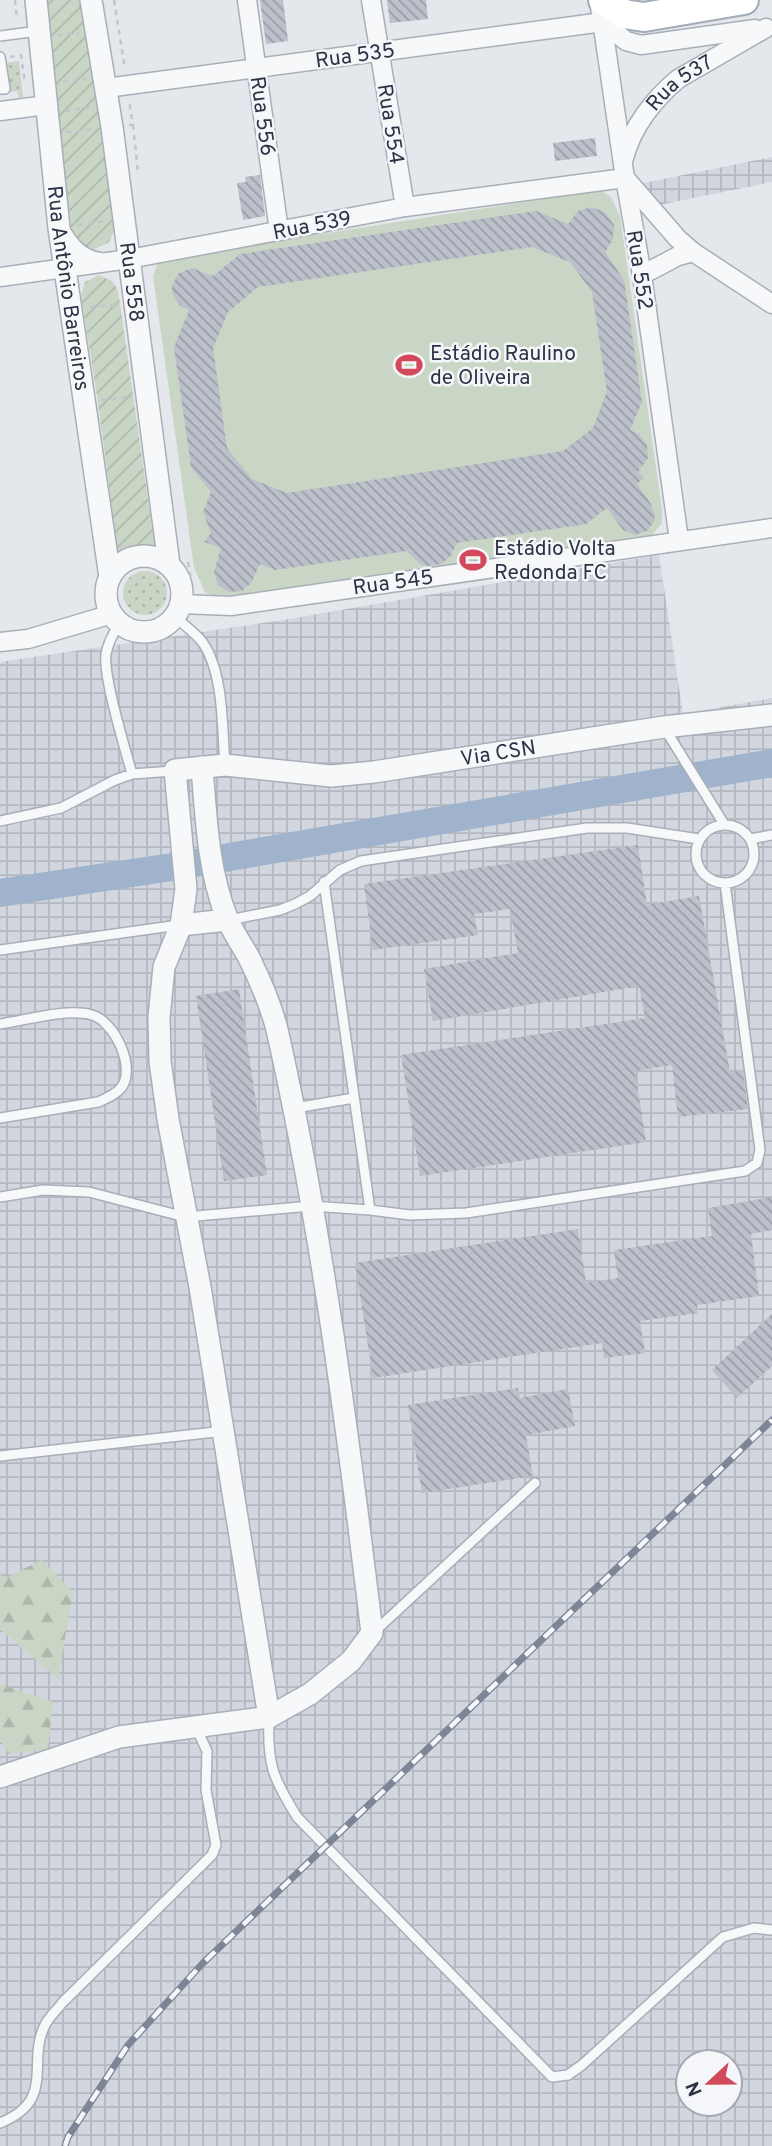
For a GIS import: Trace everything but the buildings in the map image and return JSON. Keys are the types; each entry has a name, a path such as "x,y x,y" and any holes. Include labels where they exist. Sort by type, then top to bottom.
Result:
{"main road":[{"path":"601,7 644,17 744,0"}],"street":[{"name":"Rua Antônio Barreiros","path":"36,0 59,228 110,578"},
{"name":"Rua 558","path":"91,0 112,127 169,565"},
{"name":"Rua 556","path":"247,0 279,231"},
{"name":"Rua 554","path":"371,0 405,207"},
{"name":"Rua 535","path":"106,88 379,52 601,7"},
{"name":"Rua 537","path":"601,7 626,41 640,45 769,27"},
{"name":"Rua 552","path":"601,7 679,540"},
{"name":"Rua 537","path":"624,171 627,146 650,107 669,86 769,27"},
{"path":"0,111 47,105"},
{"name":"Rua 539","path":"0,278 129,260 405,207 624,171"},
{"path":"624,171 678,239 693,252 772,304"},
{"path":"59,228 78,253 88,259 105,262"},
{"path":"642,275 678,256 693,252"},
{"name":"Rua 545","path":"178,610 230,606 772,528"},
{"path":"148,556 169,565 180,583 178,610 166,625 143,632 131,629 116,619 107,603 107,590 110,578 125,561 148,556"},
{"path":"0,642 28,639 116,619"},
{"name":"Via CSN","path":"175,770 226,765 331,776 669,736 772,715"},
{"path":"0,1777 119,1737 269,1717 310,1694 351,1661 372,1633 350,1451 294,1108 277,1029 253,965 228,920 216,888 205,812 202,767"},
{"path":"175,770 187,889 181,925 164,967 159,1017 160,1061 168,1119 200,1287 269,1717"},
{"path":"181,925 228,920"}],"lane":[{"path":"0,36 38,34"},
{"path":"0,89 5,89 2,57"},
{"path":"178,610 202,641 213,663 218,684 226,765"},
{"path":"116,619 106,654 108,675 132,774"},
{"path":"669,736 724,824"},
{"path":"0,821 61,808 132,774 175,770"},
{"path":"724,824 735,826 750,839 754,848 754,859 750,868 735,882 725,883 706,876 696,859 699,839 714,826 724,824"},
{"path":"228,920 280,910 310,895 340,870 361,861 587,828 627,828 699,839"},
{"path":"750,839 772,835"},
{"path":"324,882 370,1210"},
{"path":"0,1197 43,1190 89,1192 186,1217 311,1206 410,1215 466,1213 745,1171 757,1163 760,1150 725,883"},
{"path":"0,950 181,925"},
{"path":"0,1024 77,1012 96,1016 110,1027 122,1049 126,1071 123,1086 113,1095 98,1102 0,1118"},
{"path":"294,1108 354,1098"},
{"path":"0,1456 223,1431"},
{"path":"372,1633 535,1483"},
{"path":"269,1717 267,1750 277,1784 297,1817 552,2077 568,2074 582,2066 723,1937 754,1928 772,1930"},
{"path":"0,2123 12,2118 29,2103 38,2081 39,2044 45,2025 62,2003 212,1855 216,1845 206,1790 207,1751 196,1727"}],"path":[{"path":"38,34 118,27 114,0"},
{"path":"2,57 21,55 25,90"},
{"path":"50,134 132,125 129,101"},
{"path":"97,400 134,397"}],"shaded area":[{"path":"772,157 772,182 654,206 639,184"},
{"path":"659,555 683,714 772,698 772,2146 0,2146 0,662 289,619"}],"green space":[{"path":"45,0 79,0 91,57 114,231 109,242 95,249 79,242 71,226 45,32"},
{"path":"19,61 23,97 19,98 17,91 9,92 5,63"},
{"path":"600,190 611,197 620,216 662,510 662,523 651,536 233,596 211,595 205,592 194,568 153,276 158,263 181,256"},
{"path":"99,275 112,281 118,290 155,548 133,548 118,554 81,296 85,282"},
{"path":"145,571 161,577 167,593 161,609 145,615 129,609 123,593 129,577"},
{"path":"42,1560 73,1592 58,1679 0,1629 0,1575 7,1577"},
{"path":"0,1684 53,1702 48,1749 9,1754 0,1740"}],"waterway":[{"path":"0,893 172,867 772,763"}],"railway":[{"path":"65,2146 68,2137 128,2045 202,1964 772,1420"}],"place":[{"name":"Estádio Raulino de Oliveira","path":"409,365"},
{"name":"Estádio Volta Redonda FC","path":"473,560"}]}
